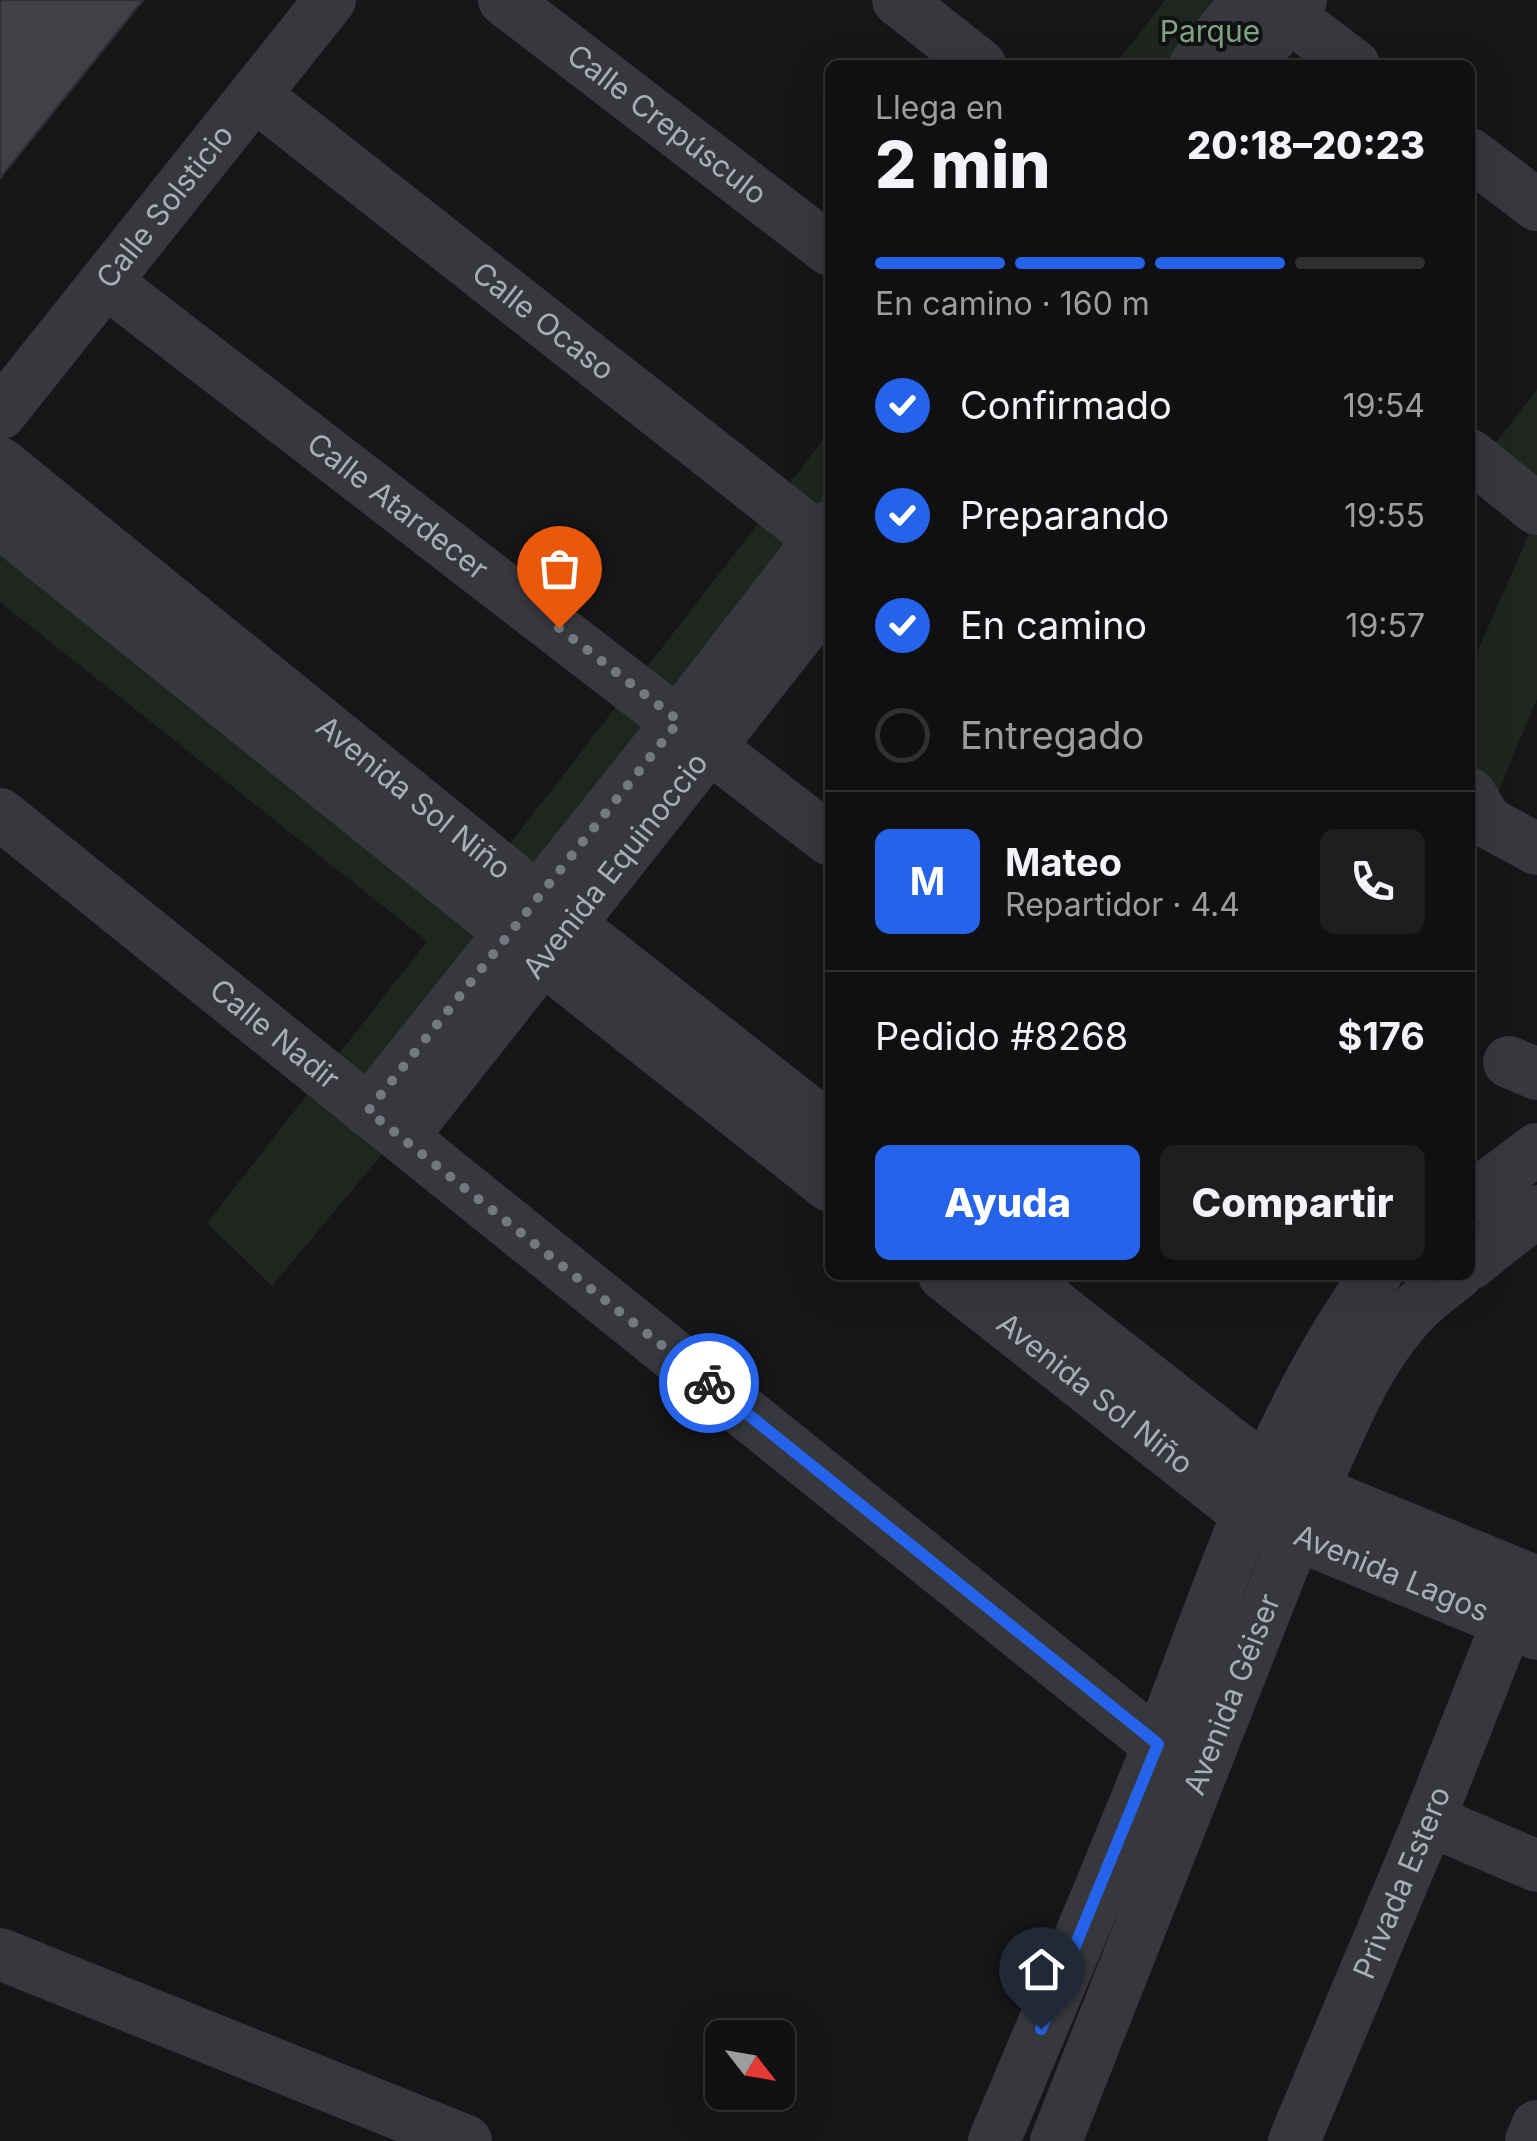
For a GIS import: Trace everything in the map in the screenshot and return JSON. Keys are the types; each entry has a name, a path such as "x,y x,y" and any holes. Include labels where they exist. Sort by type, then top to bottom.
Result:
{"street":[{"name":"Calle Solsticio","path":"0,414 330,0"},
{"name":"Calle Crepúsculo","path":"504,0 825,246"},
{"path":"898,0 974,60"},
{"path":"1201,60 1276,4"},
{"path":"1251,60 1276,4"},
{"path":"1276,4 1348,60"},
{"name":"Calle Ocaso","path":"256,96 825,536"},
{"path":"1475,158 1537,205"},
{"name":"Calle Atardecer","path":"106,282 825,836"},
{"path":"1475,459 1537,508"},
{"name":"Avenida Sol Niño","path":"0,463 539,928 825,1182"},
{"name":"Avenida Sol Niño","path":"0,522 539,928 825,1126"},
{"name":"Avenida Equinoccio","path":"385,1124 695,733 825,541"},
{"name":"Avenida Equinoccio","path":"695,733 825,599"},
{"path":"1475,803 1486,822 1521,842"},
{"name":"Calle Nadir","path":"0,814 1158,1744"},
{"path":"1475,1195 1537,1150"},
{"name":"Avenida Géiser","path":"1475,1252 1537,1212"},
{"name":"Avenida Sol Niño","path":"951,1280 1281,1503"},
{"name":"Avenida Sol Niño","path":"1022,1280 1281,1503"},
{"name":"Avenida Géiser","path":"1056,2141 1094,2049 1281,1503 1318,1364 1372,1280"},
{"name":"Avenida Géiser","path":"994,2141 1158,1744 1281,1503 1374,1362 1419,1304 1444,1280"},
{"name":"Avenida Lagos","path":"1281,1503 1527,1612"},
{"name":"Privada Estero","path":"1294,2141 1429,1820 1527,1612"},
{"path":"1429,1820 1537,1866"},
{"path":"0,1954 466,2141"},
{"path":"1041,2029 1094,2049"},
{"path":"1531,2141 1537,2126"}],"green space":[{"name":"Parque","path":"1165,0 1306,0 1258,60 1119,60"},
{"path":"1537,389 1537,509 1481,462"},
{"path":"825,437 825,603 466,1054 272,1286 207,1223 427,941 0,602 0,461 505,850"},
{"path":"1537,516 1537,699 1475,847 1475,657"}],"building":[{"path":"0,0 143,0 0,178"}],"way so far":[{"path":"559,628 679,721 368,1111 709,1383"}],"route":[{"path":"709,1383 1158,1744 1041,2029"}]}
